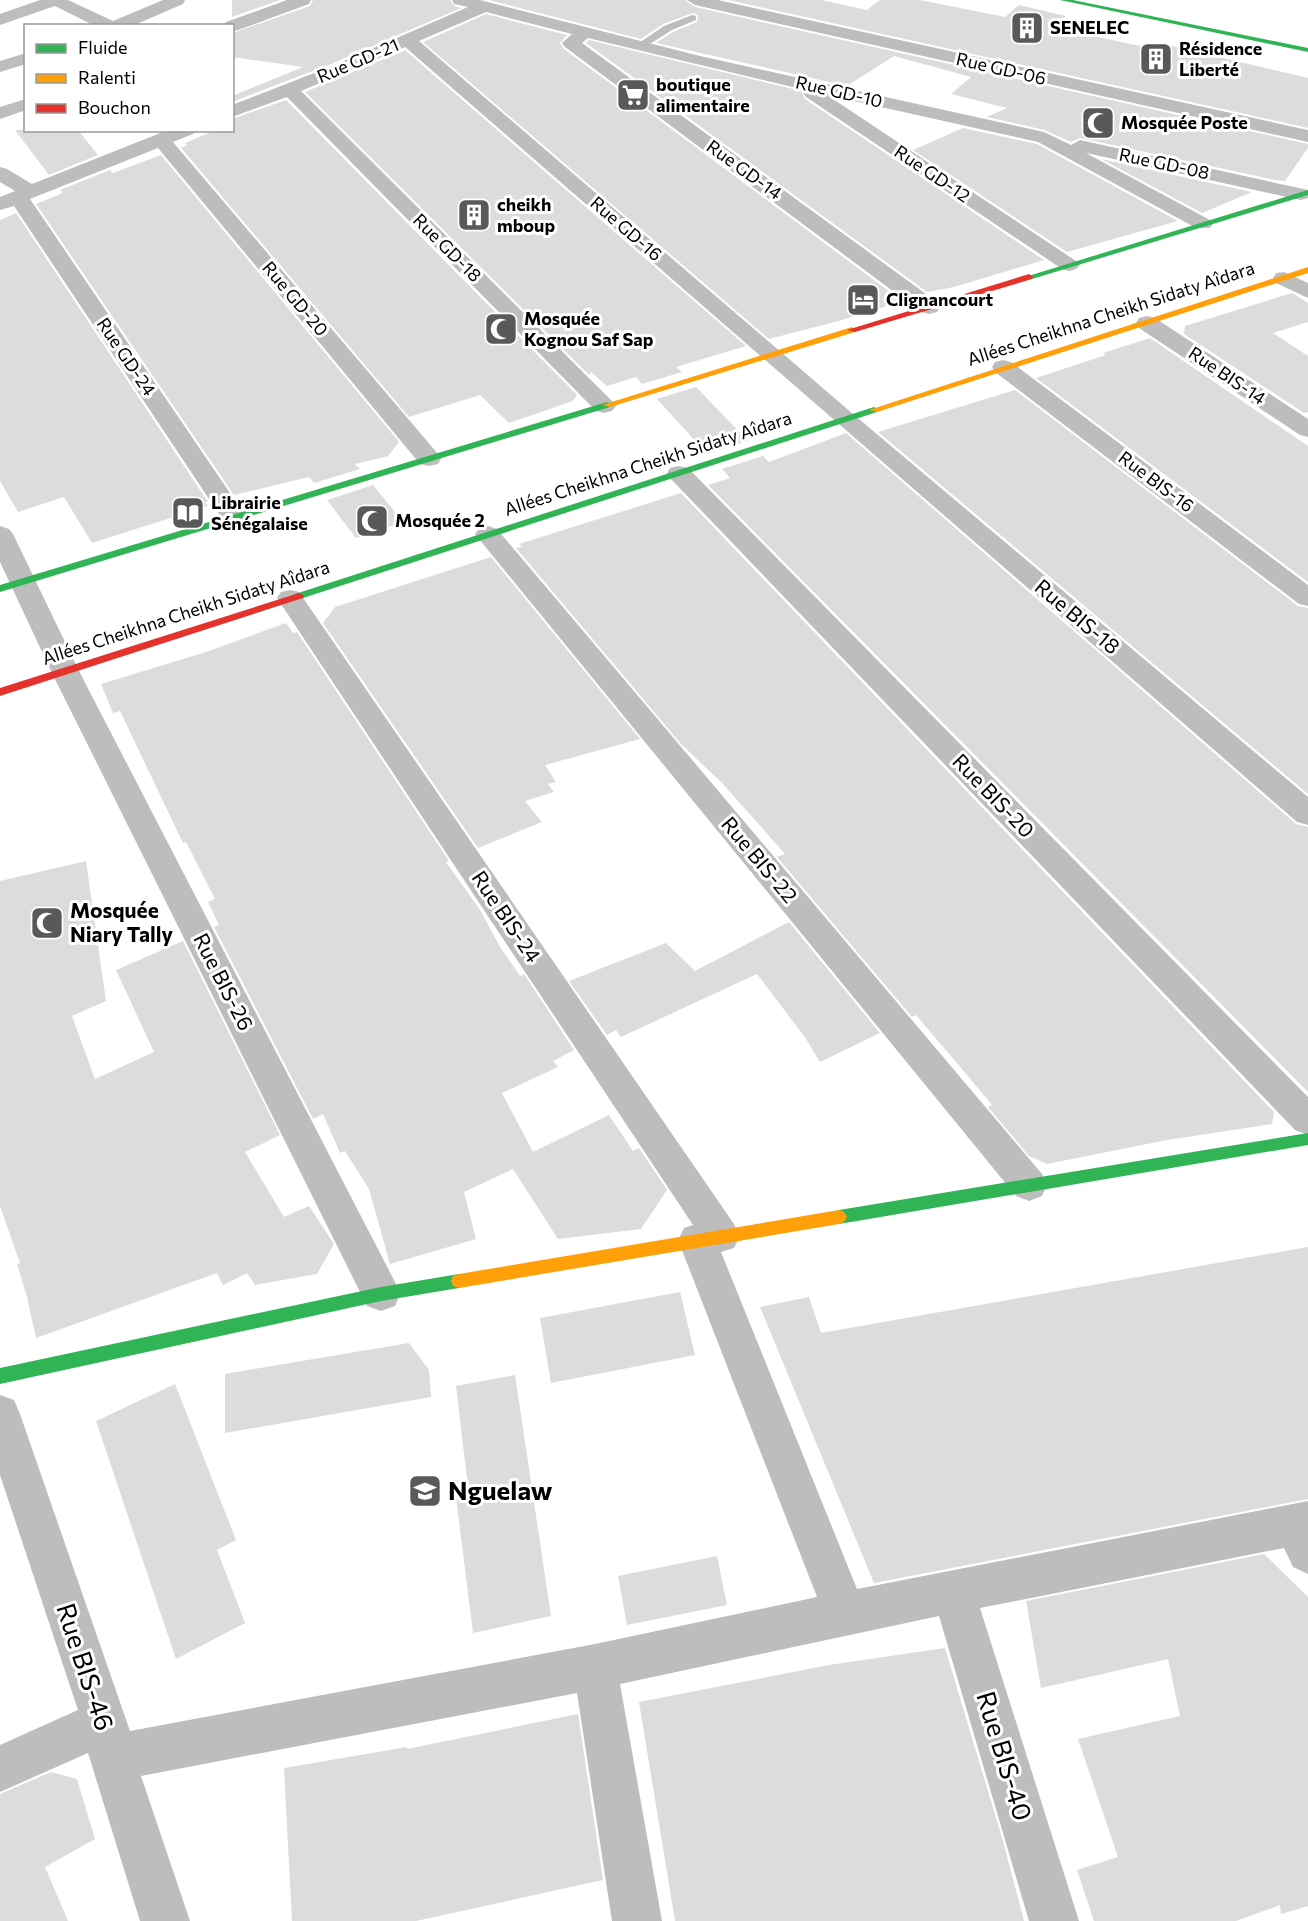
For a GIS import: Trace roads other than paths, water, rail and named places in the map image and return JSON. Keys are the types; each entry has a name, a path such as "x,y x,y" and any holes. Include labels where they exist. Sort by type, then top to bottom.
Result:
{"main road":[{"path":"1063,0 1138,8 1308,50"},
{"path":"1138,8 1157,4"},
{"path":"17,588 234,518 604,406 775,358 929,307 1203,224 1298,192"},
{"name":"Allées Cheikhna Cheikh Sidaty Aîdara","path":"0,692 61,662 290,598 679,473 838,413 1003,367 1308,270"},
{"path":"0,1376 381,1294 1308,1139"}],"street":[{"path":"0,20 56,0 105,24"},
{"path":"122,24 177,0"},
{"path":"234,25 303,0"},
{"name":"Rue GD-10","path":"460,0 638,47 1044,138 1203,224"},
{"name":"Rue GD-06","path":"695,0 1308,136"},
{"name":"Rue GD-21","path":"234,111 290,90 482,7"},
{"name":"Rue GD-14","path":"584,33 571,43 929,307"},
{"name":"Rue GD-16","path":"407,40 838,413"},
{"path":"0,67 24,59"},
{"name":"Rue GD-12","path":"796,82 1069,265"},
{"name":"Rue GD-18","path":"290,90 604,406"},
{"path":"0,113 24,105"},
{"path":"16,198 181,132"},
{"name":"Rue GD-08","path":"1044,138 1298,192"},
{"name":"Rue GD-20","path":"161,140 429,459"},
{"name":"Rue GD-24","path":"0,173 234,518"},
{"path":"1284,278 1308,292"},
{"name":"Rue BIS-14","path":"1146,322 1308,430"},
{"name":"Rue BIS-16","path":"1003,367 1308,598"},
{"name":"Rue BIS-18","path":"838,413 1308,814"},
{"name":"Rue BIS-20","path":"679,473 1308,1120"},
{"name":"Rue BIS-26","path":"0,534 17,588 61,662 381,1294"},
{"name":"Rue BIS-22","path":"488,534 1029,1185"},
{"name":"Rue BIS-24","path":"290,598 709,1238 846,1613"},
{"name":"Rue BIS-46","path":"0,1414 108,1739 165,1921"},
{"path":"0,1769 108,1739 594,1668 953,1591 1304,1533"},
{"name":"Rue BIS-40","path":"953,1591 1054,1921"},
{"path":"594,1668 637,1921"}],"lane":[{"path":"638,47 668,28 692,18"}],"place":[{"name":"SENELEC","path":"1027,28"},
{"name":"Résidence Liberté","path":"1156,59"},
{"name":"boutique alimentaire","path":"633,95"},
{"name":"Mosquée Poste","path":"1098,123"},
{"name":"cheikh mboup","path":"474,215"},
{"name":"Clignancourt","path":"863,300"},
{"name":"Mosquée Kognou Saf Sap","path":"501,329"},
{"name":"Librairie Sénégalaise","path":"188,513"},
{"name":"Mosquée 2","path":"372,521"},
{"name":"Mosquée Niary Tally","path":"47,923"},
{"name":"Nguelaw","path":"425,1491"}]}
